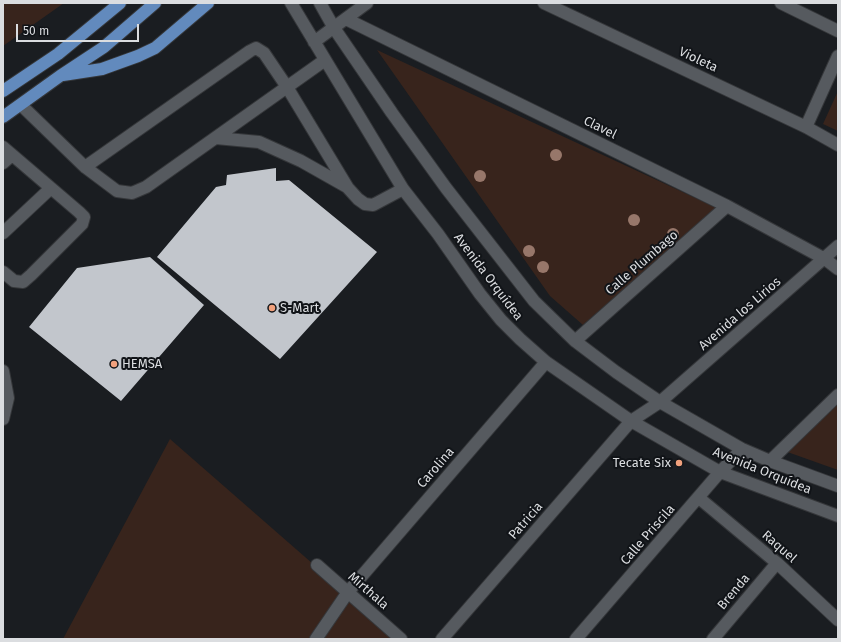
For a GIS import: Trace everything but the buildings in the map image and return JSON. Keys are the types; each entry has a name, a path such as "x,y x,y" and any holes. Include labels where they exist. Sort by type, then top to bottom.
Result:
{"main road":[{"path":"3,91 58,54 120,3"},
{"path":"3,117 60,76 104,47 155,3"},
{"path":"60,76 102,69 155,48 208,3"}],"street":[{"name":"Avenida Orquídea","path":"291,3 403,189 438,234 480,294 501,320 520,339 546,362 632,421 720,472 838,516"},
{"name":"Avenida Orquídea","path":"320,3 334,28 392,113 451,194 534,301 575,341 616,372 660,402 742,449 838,486"},
{"path":"314,42 367,3"},
{"name":"Violeta","path":"544,3 806,127 838,144"},
{"path":"781,3 838,30"},
{"name":"Clavel","path":"346,18 727,206 825,259 838,269"},
{"path":"85,167 256,48 264,53 288,87 348,188 358,199 365,204 373,205 403,189"},
{"path":"806,127 838,56"},
{"path":"21,105 85,167 117,190 132,192 146,187 325,60"},
{"path":"216,138 259,142 301,161 348,188"},
{"path":"3,163 8,151 84,217 82,224 23,282 14,281 3,272"},
{"path":"3,233 51,188"},
{"name":"Calle Plumbago","path":"575,341 727,206"},
{"name":"Avenida los Lirios","path":"632,421 660,402 825,259 838,246"},
{"name":"Carolina","path":"316,639 348,592 546,362"},
{"path":"3,371 8,398 3,419"},
{"path":"770,461 838,395"},
{"name":"Patricia","path":"442,639 632,421"},
{"name":"Calle Priscila","path":"576,639 720,472 742,449"},
{"name":"Raquel","path":"699,498 777,563 838,620"},
{"name":"Brenda","path":"713,639 777,563"},
{"name":"Mirthala","path":"317,565 402,639"}],"shaded area":[{"path":"3,3 64,3 3,46"},
{"path":"377,50 717,208 583,325 550,296"},
{"path":"838,91 838,131 823,124"},
{"path":"838,397 838,470 779,449"},
{"path":"170,439 368,612 397,639 63,639"}],"place":[{"name":"S-Mart","path":"272,308"},
{"name":"HEMSA","path":"114,364"},
{"name":"Tecate Six","path":"679,463"}]}
